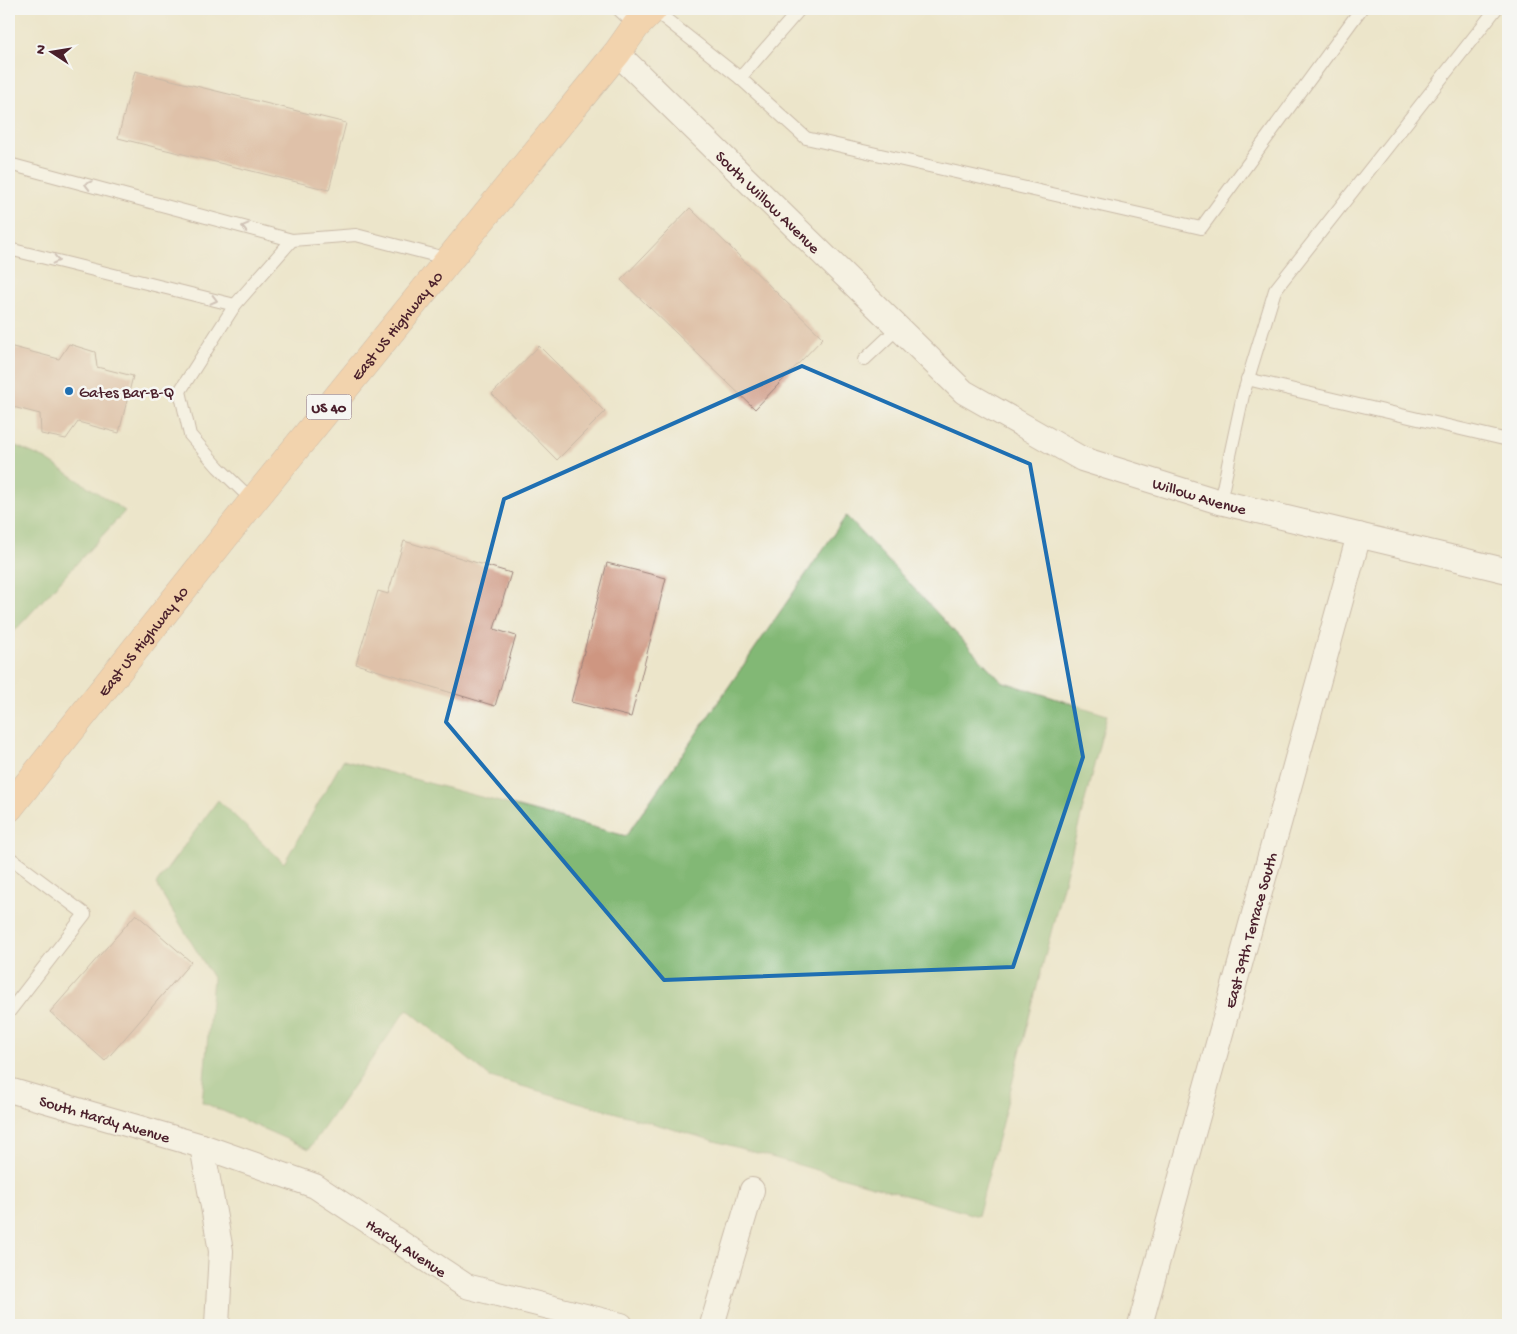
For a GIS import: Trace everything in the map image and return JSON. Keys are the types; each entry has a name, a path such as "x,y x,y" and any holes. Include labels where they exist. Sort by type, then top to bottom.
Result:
{"main road":[{"name":"East US Highway 40","path":"9,808 253,500 617,53 640,13"}],"street":[{"name":"South Willow Avenue","path":"617,53 921,351"},
{"name":"Willow Avenue","path":"921,351 964,392 1082,459 1220,502 1508,571"},
{"name":"East 39th Terrace South","path":"1140,1325 1360,535"},
{"name":"South Hardy Avenue","path":"9,1090 202,1146"},
{"path":"202,1146 221,1251 217,1325"},
{"name":"Hardy Avenue","path":"202,1146 315,1186 466,1286 621,1325"},
{"path":"712,1325 752,1190"}],"lane":[{"path":"740,78 800,9"},
{"path":"640,13 740,78 806,138 1201,228 1361,9"},
{"path":"1220,502 1247,379 1275,290 1496,9"},
{"path":"9,164 292,240 356,234 449,259"},
{"path":"253,500 218,467 190,434 180,391 235,305 292,240"},
{"path":"9,249 235,305"},
{"path":"864,360 898,328"},
{"path":"1247,379 1508,440"},
{"path":"9,857 84,914 9,1012"}],"highlighted area":[{"path":"802,366 1030,464 1083,757 1013,967 664,980 446,722 504,499"}],"green space":[{"path":"9,443 46,459 125,511 9,637"},
{"path":"846,516 1001,681 1107,715 978,1216 490,1077 407,1009 309,1149 202,1102 213,978 156,884 218,800 284,863 343,760 626,836"}],"building":[{"path":"135,71 346,123 329,190 118,138"},
{"path":"690,208 823,338 755,409 621,280"},
{"name":"Gates Bar-B-Q","path":"69,344 95,352 97,367 133,376 119,433 78,422 66,439 41,434 40,414 9,406 9,346 59,359"},
{"path":"539,346 605,412 557,460 492,394"},
{"path":"404,541 511,573 494,629 516,636 495,706 356,664 378,591 388,594"},
{"path":"607,563 666,578 631,717 571,702"},
{"path":"136,914 191,962 105,1061 50,1012"}],"place":[{"name":"Gates Bar-B-Q","path":"69,391"}]}
